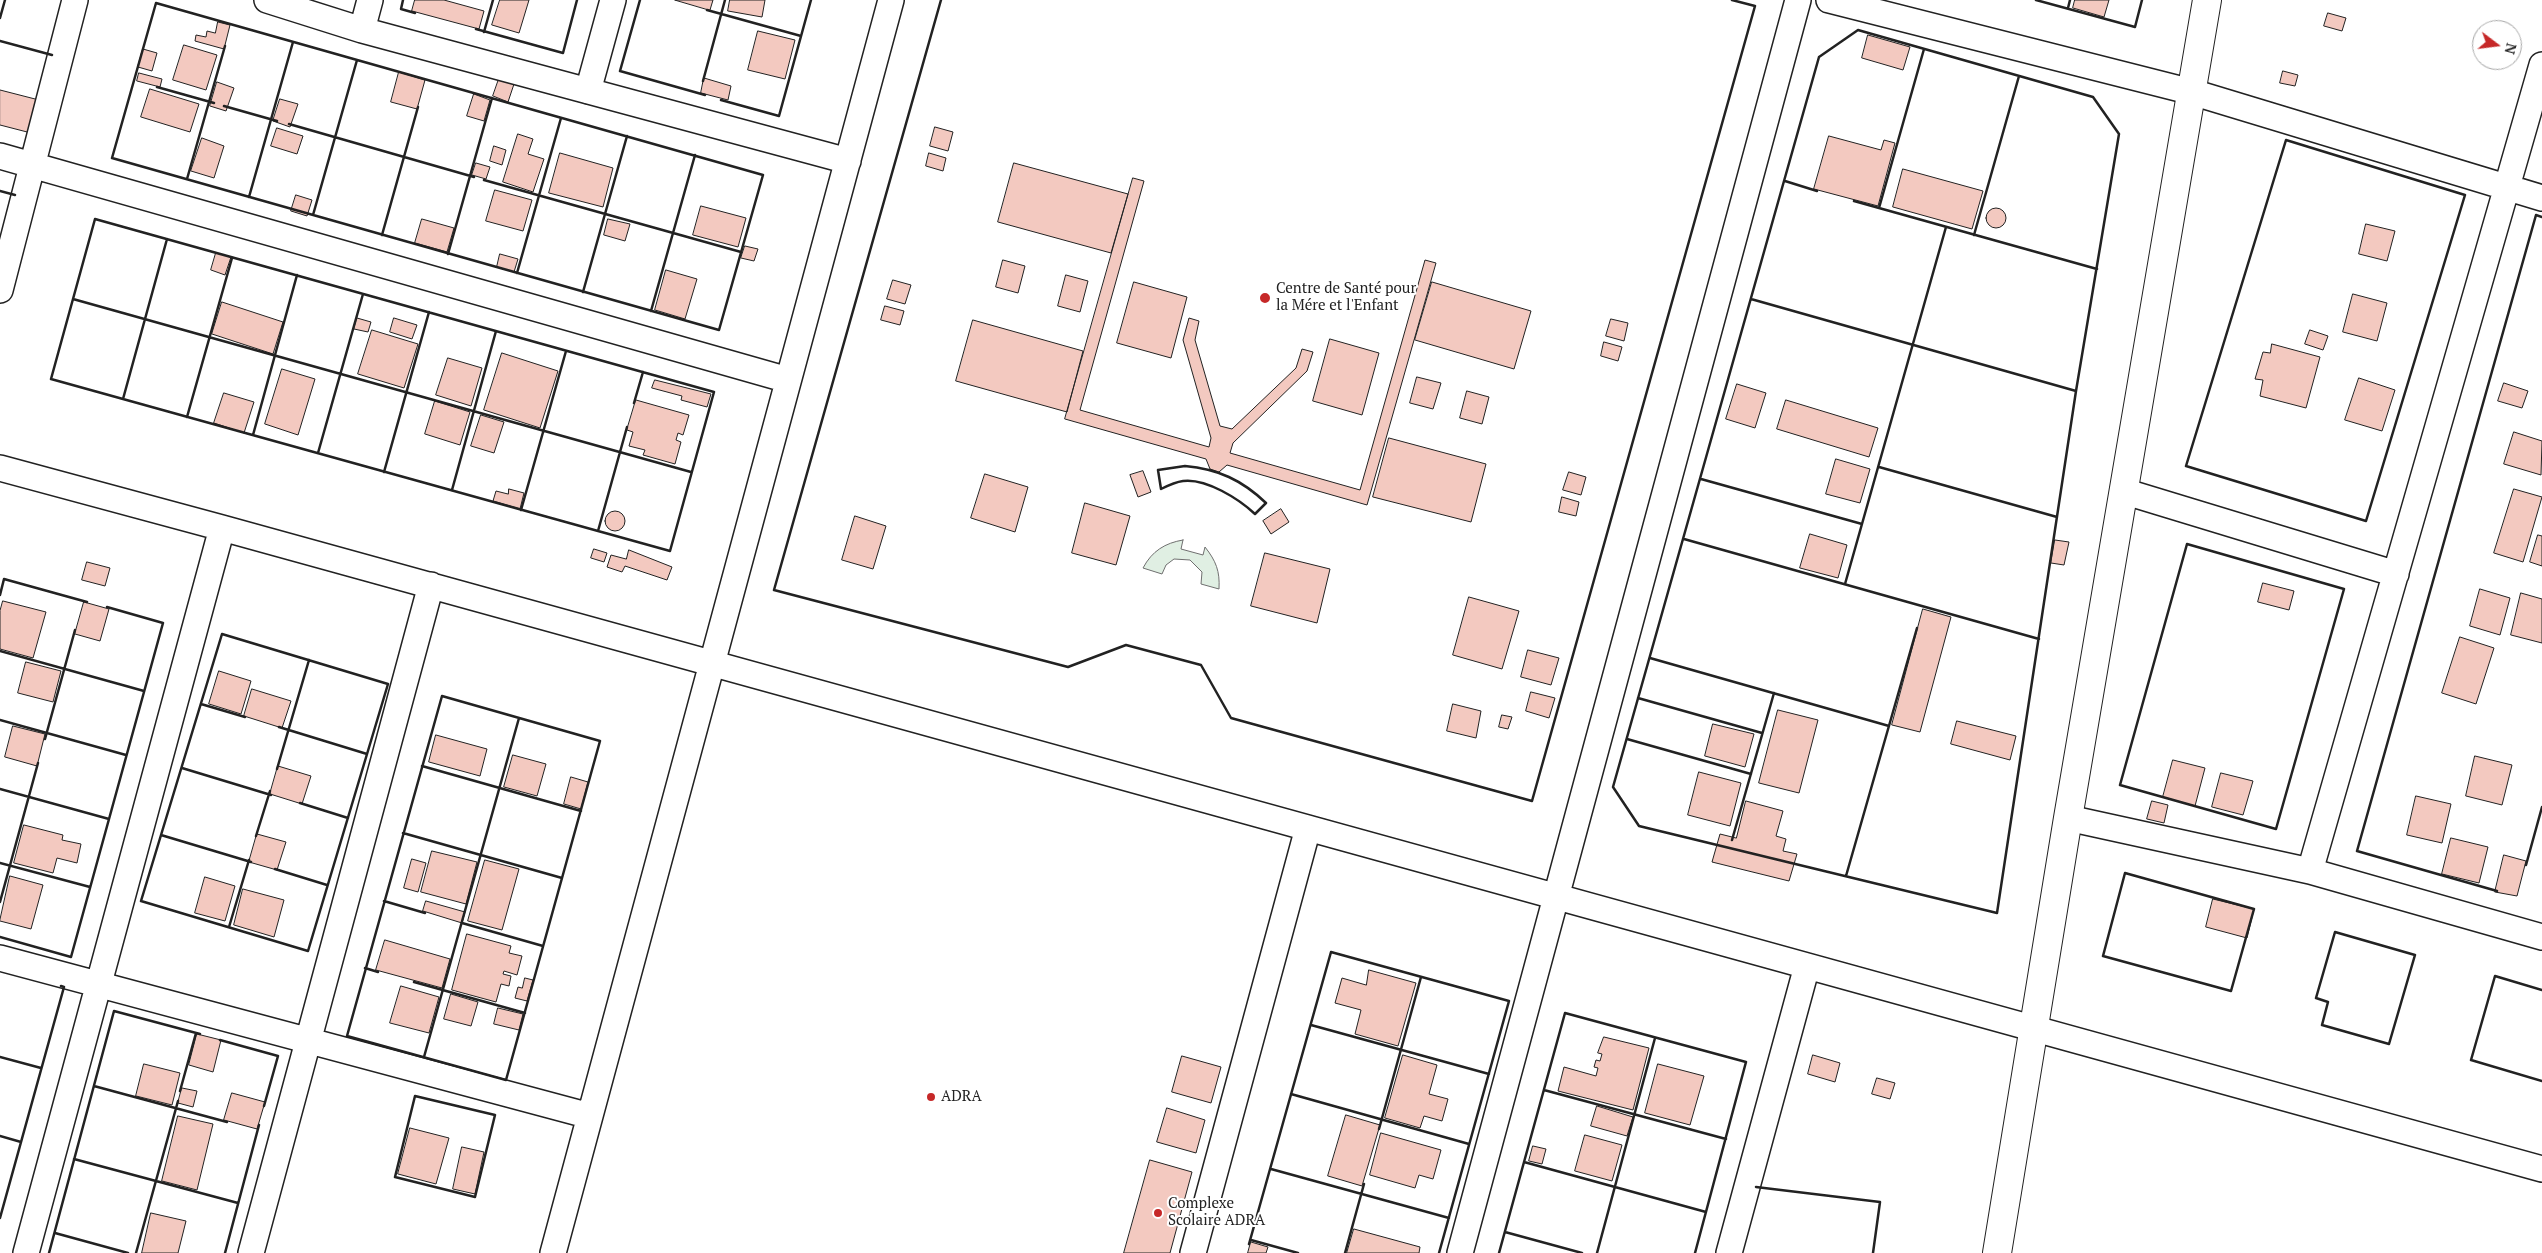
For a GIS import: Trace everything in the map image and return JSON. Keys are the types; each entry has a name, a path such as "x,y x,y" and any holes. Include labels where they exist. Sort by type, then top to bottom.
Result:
{"highway":[{"path":"1998,1253 2068,818 2207,0"}],"street":[{"path":"0,290 75,0"},
{"path":"266,0 362,30 848,161"},
{"path":"362,30 370,0"},
{"path":"588,91 613,0"},
{"path":"553,1253 891,0"},
{"path":"1460,1253 1798,0"},
{"path":"1829,0 2192,92 2542,198"},
{"path":"2310,871 2542,65"},
{"path":"0,156 788,380"},
{"path":"0,468 431,585 2542,1168"},
{"path":"2123,491 2396,574"},
{"path":"26,1253 222,528"},
{"path":"250,1253 431,585"},
{"path":"2068,818 2310,871 2542,937"},
{"path":"1193,1253 1308,828"},
{"path":"0,958 590,1116"},
{"path":"1729,1253 1807,966"}],"green space":[{"path":"1183,540 1181,549 1203,555 1205,547 1209,552 1218,571 1219,589 1201,584 1202,572 1190,560 1174,559 1166,565 1162,574 1143,568 1155,552 1170,543"}],"building":[{"path":"415,0 444,0 484,11 479,29 412,11"},
{"path":"500,0 529,0 519,33 492,25"},
{"path":"675,0 713,0 710,10"},
{"path":"730,0 765,0 762,17 728,11"},
{"path":"2075,0 2109,0 2104,17 2073,8"},
{"path":"2328,13 2346,18 2342,31 2324,26"},
{"path":"218,22 230,25 224,49 195,41 196,35 206,37 207,31 215,33"},
{"path":"758,31 795,40 785,79 748,70"},
{"path":"1868,35 1910,47 1903,70 1862,58"},
{"path":"184,45 217,55 206,90 173,80"},
{"path":"143,49 157,53 152,71 138,67"},
{"path":"2283,71 2298,75 2295,86 2280,83"},
{"path":"399,72 425,80 417,109 391,102"},
{"path":"139,73 162,79 160,87 137,81"},
{"path":"500,76 515,81 508,102 493,96"},
{"path":"704,78 731,86 728,100 701,93"},
{"path":"217,82 234,88 226,111 210,106"},
{"path":"150,89 199,104 190,132 141,117"},
{"path":"0,90 39,100 31,133 0,125"},
{"path":"474,94 490,100 484,121 467,116"},
{"path":"280,99 298,104 290,127 273,121"},
{"path":"935,127 953,132 948,151 930,146"},
{"path":"277,128 303,136 297,154 271,146"},
{"path":"518,134 533,139 528,154 544,159 533,192 503,182"},
{"path":"1829,136 1881,150 1884,140 1895,143 1878,206 1814,189"},
{"path":"202,138 224,146 214,178 191,171"},
{"path":"494,146 506,150 502,165 490,161"},
{"path":"560,153 613,168 603,207 549,193"},
{"path":"929,153 946,158 943,171 926,166"},
{"path":"476,163 490,167 486,179 472,175"},
{"path":"1014,163 1128,194 1111,253 998,222"},
{"path":"1903,169 1983,191 1972,229 1893,207"},
{"name":"Centre de Santé pour la Mére et l'Enfant","path":"1133,178 1144,181 1080,410 1209,447 1211,438 1183,340 1189,318 1199,321 1195,340 1220,426 1232,429 1296,368 1302,349 1313,352 1307,371 1233,443 1230,453 1360,490 1425,260 1436,263 1367,505 1227,465 1219,472 1210,469 1206,459 1065,419"},
{"path":"495,190 532,200 523,231 486,221"},
{"path":"296,195 312,200 307,216 291,211"},
{"path":"701,206 746,218 738,247 693,235"},
{"path":"1996,208 2003,211 2006,218 2003,225 1996,228 1989,225 1986,218 1989,211"},
{"path":"422,219 454,228 447,252 415,243"},
{"path":"608,219 630,224 625,241 604,235"},
{"path":"2366,224 2395,231 2387,261 2359,254"},
{"path":"745,246 758,249 754,261 741,258"},
{"path":"216,253 231,257 225,275 211,270"},
{"path":"500,254 518,259 514,272 497,267"},
{"path":"1003,260 1025,266 1018,293 996,287"},
{"path":"666,270 697,279 685,319 655,310"},
{"path":"1066,275 1088,281 1080,312 1058,306"},
{"path":"893,280 911,285 905,304 887,299"},
{"path":"1134,282 1187,297 1171,358 1117,343"},
{"path":"1432,282 1531,311 1514,369 1415,340"},
{"path":"2353,294 2387,303 2377,341 2343,332"},
{"path":"222,302 283,322 273,354 212,334"},
{"path":"885,306 904,311 900,325 881,320"},
{"path":"357,318 371,322 368,332 354,329"},
{"path":"394,318 417,325 412,339 390,332"},
{"path":"1611,319 1628,323 1624,341 1606,336"},
{"path":"973,320 1083,351 1067,412 956,381"},
{"path":"372,330 418,344 404,388 358,374"},
{"path":"2310,330 2328,336 2323,350 2305,344"},
{"path":"1330,339 1379,353 1362,415 1313,401"},
{"path":"1604,342 1622,347 1618,361 1601,356"},
{"path":"2272,344 2320,357 2306,408 2260,396 2263,380 2255,379 2263,352 2270,353"},
{"path":"502,353 558,371 540,428 484,410"},
{"path":"448,358 482,368 471,406 436,395"},
{"path":"282,369 315,379 298,435 265,424"},
{"path":"1417,377 1441,383 1433,409 1410,403"},
{"path":"2359,378 2395,390 2382,431 2345,420"},
{"path":"655,380 711,394 707,407 681,400 682,396 652,388"},
{"path":"2504,383 2528,391 2522,408 2498,401"},
{"path":"1737,384 1766,393 1755,428 1726,419"},
{"path":"1467,391 1489,397 1482,424 1460,418"},
{"path":"224,393 254,402 244,433 214,423"},
{"path":"636,400 689,415 683,435 678,433 676,440 681,442 675,464 643,455 645,450 629,446 633,432 627,430"},
{"path":"1786,400 1878,428 1869,457 1777,429"},
{"path":"435,401 470,412 460,445 425,434"},
{"path":"481,415 504,422 494,453 471,446"},
{"path":"2514,432 2542,441 2541,475 2504,464"},
{"path":"1389,438 1486,464 1471,522 1373,497"},
{"path":"1836,459 1870,469 1860,503 1826,494"},
{"path":"1143,471 1151,492 1138,497 1130,475"},
{"path":"1569,472 1586,477 1581,495 1563,490"},
{"path":"985,474 1028,487 1015,532 971,518"},
{"path":"509,489 524,493 520,509 493,501 496,491 508,494"},
{"path":"2514,489 2542,497 2523,562 2494,553"},
{"path":"1562,497 1579,502 1576,516 1559,512"},
{"path":"1085,503 1130,516 1116,565 1072,553"},
{"path":"1281,509 1289,522 1271,534 1263,521"},
{"path":"615,511 622,514 625,521 622,528 615,531 608,528 605,521 608,514"},
{"path":"855,516 886,526 873,569 842,560"},
{"path":"1810,534 1847,545 1838,578 1800,568"},
{"path":"2538,535 2542,536 2542,566 2530,562"},
{"path":"2055,540 2069,542 2064,565 2051,563"},
{"path":"594,549 607,553 604,562 591,558"},
{"path":"629,550 672,567 667,580 625,566 622,572 607,567 611,555 626,559"},
{"path":"1265,553 1330,569 1317,623 1251,606"},
{"path":"87,562 110,568 105,586 82,580"},
{"path":"2263,583 2294,591 2289,610 2258,602"},
{"path":"2480,589 2510,598 2500,635 2470,626"},
{"path":"2521,593 2542,599 2542,643 2511,635"},
{"path":"1469,597 1519,611 1502,669 1453,655"},
{"path":"3,601 46,612 33,658 0,649 0,611"},
{"path":"84,602 109,609 100,641 75,634"},
{"path":"1923,609 1951,617 1920,732 1892,725"},
{"path":"2460,637 2494,648 2476,704 2442,693"},
{"path":"1528,650 1559,658 1551,685 1521,677"},
{"path":"26,662 61,671 53,702 18,693"},
{"path":"219,671 251,681 241,714 209,704"},
{"path":"252,689 291,701 282,728 244,716"},
{"path":"1531,692 1555,698 1549,718 1526,711"},
{"path":"1453,704 1481,711 1476,738 1447,731"},
{"path":"1778,710 1818,720 1799,793 1759,783"},
{"path":"1502,715 1512,717 1508,729 1499,727"},
{"path":"1957,721 2016,736 2010,760 1951,744"},
{"path":"1713,724 1754,734 1745,767 1705,756"},
{"path":"13,726 45,734 37,766 5,757"},
{"path":"436,735 487,749 480,776 429,762"},
{"path":"513,755 546,764 537,796 504,787"},
{"path":"2475,756 2512,765 2502,805 2466,796"},
{"path":"2173,760 2205,768 2195,806 2163,797"},
{"path":"278,766 311,776 302,804 270,794"},
{"path":"1699,772 1741,783 1730,826 1688,815"},
{"path":"2221,773 2253,781 2243,815 2212,807"},
{"path":"571,777 588,782 581,809 564,804"},
{"path":"2416,796 2451,804 2442,843 2407,835"},
{"path":"1746,801 1783,811 1776,836 1786,839 1783,851 1797,854 1789,881 1712,862 1720,834 1736,838"},
{"path":"2152,801 2168,805 2164,823 2147,819"},
{"path":"24,825 63,835 62,840 81,844 77,863 57,858 53,873 14,863"},
{"path":"257,834 286,842 277,870 249,862"},
{"path":"2451,838 2488,847 2479,883 2442,874"},
{"path":"432,851 477,862 466,904 421,892"},
{"path":"2504,855 2526,861 2517,896 2495,892"},
{"path":"412,859 426,863 418,892 404,888"},
{"path":"485,860 519,869 502,930 468,921"},
{"path":"10,876 43,885 31,929 0,921"},
{"path":"205,877 235,886 225,921 195,913"},
{"path":"243,889 284,900 274,937 234,925"},
{"path":"2213,899 2254,909 2247,938 2206,927"},
{"path":"426,901 465,912 462,923 423,911"},
{"path":"467,934 511,946 509,953 522,956 517,975 504,971 503,974 511,976 509,986 501,984 496,1002 452,990"},
{"path":"385,940 450,959 442,988 376,970"},
{"path":"1369,970 1416,983 1398,1046 1355,1034 1361,1010 1335,1003 1342,978 1366,985"},
{"path":"525,978 533,980 527,1001 515,998 518,987 522,988"},
{"path":"401,986 439,997 429,1033 390,1023"},
{"path":"451,994 478,1002 471,1026 444,1019"},
{"path":"498,1008 523,1014 519,1030 494,1024"},
{"path":"197,1034 221,1040 213,1072 189,1065"},
{"path":"1604,1037 1649,1048 1633,1110 1558,1091 1564,1067 1596,1076 1598,1068 1594,1067 1596,1060 1600,1061 1602,1054 1598,1053"},
{"path":"1403,1055 1437,1065 1429,1094 1448,1099 1442,1121 1424,1116 1420,1128 1385,1118"},
{"path":"1813,1055 1840,1063 1835,1082 1808,1074"},
{"path":"1182,1056 1221,1067 1211,1103 1172,1092"},
{"path":"144,1064 180,1073 172,1105 136,1096"},
{"path":"1658,1064 1704,1076 1690,1125 1645,1113"},
{"path":"1877,1078 1895,1083 1890,1099 1872,1094"},
{"path":"182,1088 197,1091 193,1107 178,1103"},
{"path":"232,1093 265,1102 257,1129 224,1120"},
{"path":"1597,1106 1633,1117 1627,1136 1591,1126"},
{"path":"1167,1108 1205,1120 1196,1153 1157,1142"},
{"path":"1346,1115 1380,1125 1362,1186 1328,1176"},
{"path":"178,1116 213,1124 197,1190 162,1181"},
{"path":"410,1128 449,1138 436,1184 398,1174"},
{"path":"1381,1133 1441,1150 1433,1179 1419,1175 1415,1188 1370,1175"},
{"path":"1585,1135 1622,1145 1612,1181 1575,1171"},
{"path":"1533,1146 1546,1149 1542,1164 1529,1161"},
{"path":"462,1147 484,1152 475,1194 453,1189"},
{"name":"Complexe Scolaire ADRA","path":"1150,1160 1192,1172 1170,1253 1124,1253"},
{"path":"151,1213 186,1221 178,1253 142,1253"},
{"path":"1354,1229 1420,1247 1419,1253 1347,1253"},
{"path":"1251,1242 1268,1247 1266,1253 1248,1253"}],"wall":[{"path":"0,18 5,0"},
{"path":"403,0 401,9 415,13"},
{"path":"484,32 493,0"},
{"path":"476,29 563,53 577,0"},
{"path":"640,0 620,71 705,95"},
{"path":"703,81 725,0"},
{"path":"721,100 779,116 811,0"},
{"path":"941,0 774,590 1068,667 1126,645 1201,665 1231,718 1532,801 1755,6 1732,0"},
{"path":"2036,0 2135,27 2142,0"},
{"path":"2068,8 2070,0"},
{"path":"156,3 763,175 719,330 112,158 156,3"},
{"path":"707,10 801,36"},
{"path":"1858,30 2093,97 2119,134 2076,391 1997,913 1639,826 1613,787 1819,57 1858,30"},
{"path":"0,41 52,55"},
{"path":"249,197 293,42"},
{"path":"187,179 225,46"},
{"path":"1879,208 1924,49"},
{"path":"313,215 357,60"},
{"path":"1974,235 2019,76"},
{"path":"157,87 214,103"},
{"path":"448,254 492,98"},
{"path":"224,106 277,121"},
{"path":"382,235 418,107"},
{"path":"517,273 561,118"},
{"path":"289,124 474,177"},
{"path":"583,292 627,136"},
{"path":"2286,140 2465,195 2366,521 2186,466 2286,140"},
{"path":"651,311 695,155"},
{"path":"484,180 741,252"},
{"path":"1785,181 1817,191"},
{"path":"0,191 15,195"},
{"path":"1854,201 2097,269"},
{"path":"2497,891 2357,851 2536,215 2542,217"},
{"path":"95,219 714,392 670,551 51,379 95,219"},
{"path":"1845,584 1946,227"},
{"path":"123,399 167,239"},
{"path":"187,417 232,258"},
{"path":"253,435 297,275"},
{"path":"318,453 363,294"},
{"path":"73,299 691,472"},
{"path":"1751,299 2076,391"},
{"path":"384,472 429,312"},
{"path":"452,490 496,331"},
{"path":"521,510 566,351"},
{"path":"634,403 643,372"},
{"path":"598,531 627,427"},
{"path":"1185,466 1208,470 1229,477 1248,488 1266,503 1255,514 1231,496 1202,483 1183,481 1161,489 1158,470 1185,466"},
{"path":"1879,467 2057,517"},
{"path":"1701,479 1862,524"},
{"path":"1684,539 2039,639"},
{"path":"2187,544 2344,589 2276,829 2120,785 2187,544"},
{"path":"0,595 4,579 87,602"},
{"path":"0,937 71,957 163,623 107,607"},
{"path":"1846,876 1917,628"},
{"path":"45,739 75,630"},
{"path":"222,634 388,684 308,951 141,901 222,634"},
{"path":"0,651 144,691"},
{"path":"1650,658 1889,726"},
{"path":"277,769 309,660"},
{"path":"1732,840 1774,693"},
{"path":"442,696 600,741 506,1080 347,1036 442,696"},
{"path":"1638,698 1762,733"},
{"path":"201,704 245,717"},
{"path":"424,1057 519,718"},
{"path":"0,720 126,755"},
{"path":"279,727 367,754"},
{"path":"1627,739 1751,774"},
{"path":"0,902 38,763"},
{"path":"422,766 581,811"},
{"path":"182,768 271,795"},
{"path":"0,789 109,819"},
{"path":"256,836 270,791"},
{"path":"300,803 348,818"},
{"path":"2526,865 2542,807"},
{"path":"403,833 562,878"},
{"path":"161,835 251,862"},
{"path":"229,927 249,860"},
{"path":"0,863 90,887"},
{"path":"275,869 327,885"},
{"path":"2125,873 2254,909 2231,991 2103,956 2125,873"},
{"path":"384,901 425,913"},
{"path":"462,923 543,946"},
{"path":"2335,932 2415,955 2389,1044 2322,1025 2328,1002 2316,998 2335,932"},
{"path":"1249,1244 1331,952 1509,1001 1439,1253"},
{"path":"365,968 378,972"},
{"path":"2542,990 2495,976 2471,1060 2542,1081"},
{"path":"1379,1129 1421,977"},
{"path":"414,982 525,1013"},
{"path":"0,1218 64,987 61,986"},
{"path":"49,1253 114,1011 200,1034"},
{"path":"1499,1253 1565,1013 1746,1062 1695,1253"},
{"path":"1311,1025 1489,1074"},
{"path":"180,1091 196,1033"},
{"path":"1597,1253 1655,1038"},
{"path":"220,1040 278,1056 264,1106"},
{"path":"0,1057 41,1068"},
{"path":"94,1086 227,1122"},
{"path":"1544,1090 1726,1139"},
{"path":"1291,1094 1469,1144"},
{"path":"415,1096 495,1115 475,1197 395,1177 415,1096"},
{"path":"136,1253 178,1101"},
{"path":"225,1253 259,1125"},
{"path":"0,1136 21,1142"},
{"path":"74,1159 238,1203"},
{"path":"1524,1162 1706,1212"},
{"path":"1271,1169 1449,1218"},
{"path":"1345,1253 1364,1184"},
{"path":"1756,1187 1880,1202 1873,1253"},
{"path":"1505,1232 1582,1253"},
{"path":"55,1233 128,1253"},
{"path":"1251,1240 1298,1253"}],"place":[{"name":"Centre de Santé pour la Mére et l'Enfant","path":"1265,298"},
{"name":"ADRA","path":"931,1097"},
{"name":"Complexe Scolaire ADRA","path":"1158,1213"}]}
